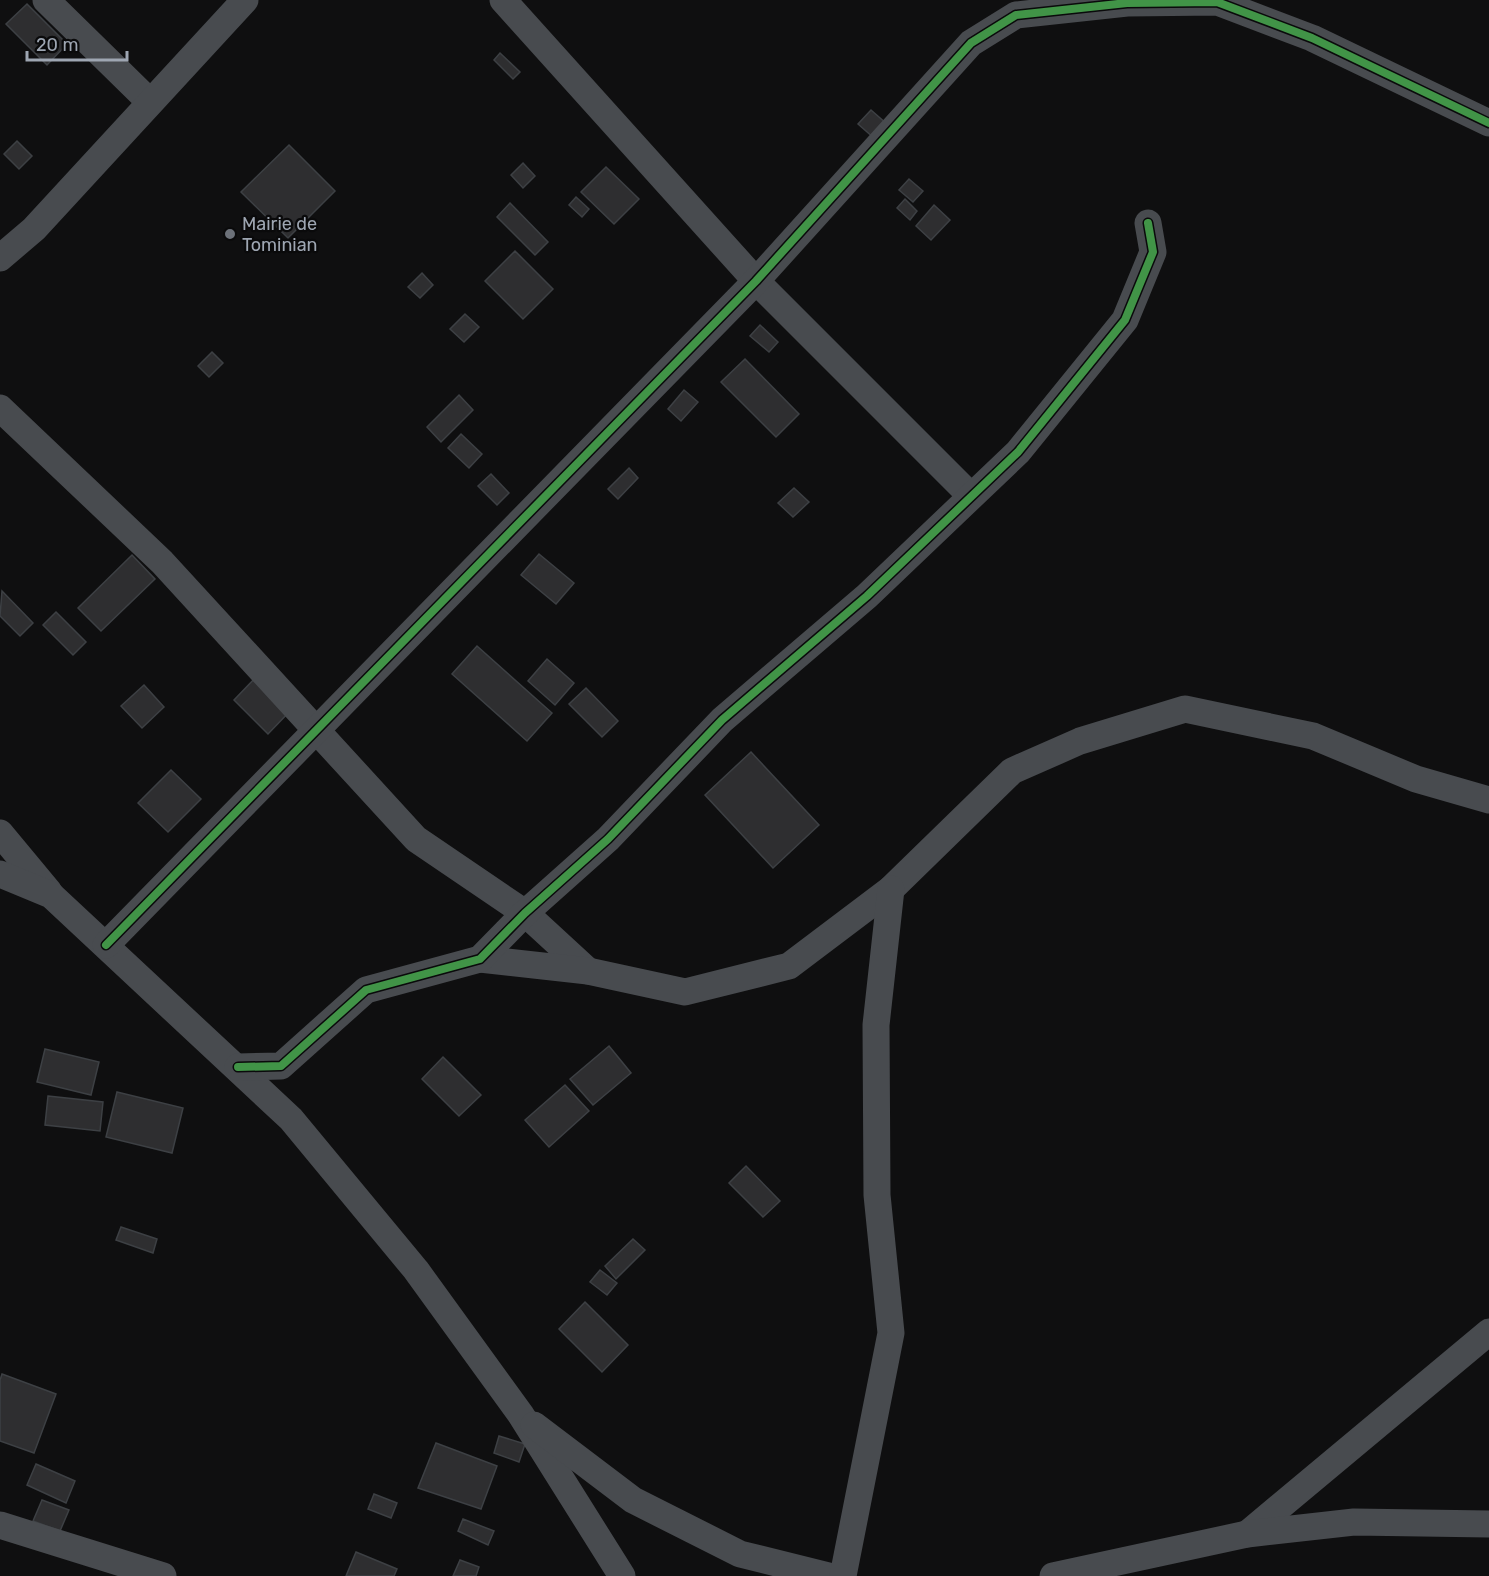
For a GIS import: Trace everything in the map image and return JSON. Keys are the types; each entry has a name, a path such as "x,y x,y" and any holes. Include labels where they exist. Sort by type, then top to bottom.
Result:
{"street":[{"path":"46,0 150,102"},
{"path":"0,258 34,229 245,0"},
{"path":"503,0 756,281 971,496"},
{"path":"106,945 756,281 971,43 1016,15 1123,2 1217,2 1312,38 1489,123"},
{"path":"480,958 525,913 608,839 722,720 867,596 1018,452 1125,320 1153,252 1148,223"},
{"path":"0,408 162,562 416,839 525,913 588,971"},
{"path":"238,1067 281,1066 366,990 480,958 588,971 685,992 789,966 891,889 1012,771 1080,741 1185,709 1313,736 1416,779 1489,800"},
{"path":"0,833 51,895 238,1067 291,1119 416,1270 521,1415 622,1576"},
{"path":"0,874 51,895"},
{"path":"843,1576 891,1333 878,1195 876,1025 891,889"},
{"path":"1247,1534 1489,1332"},
{"path":"521,1415 633,1500 740,1554 829,1576"},
{"path":"1053,1576 1247,1534 1354,1522 1489,1524"},
{"path":"0,1525 163,1576"}],"building":[{"path":"27,4 67,44 47,65 6,24"},
{"path":"500,53 520,72 513,79 494,60"},
{"path":"871,110 887,124 875,139 858,124"},
{"path":"17,141 32,156 19,169 4,154"},
{"path":"289,145 335,191 288,238 241,192"},
{"path":"523,163 535,176 523,188 511,175"},
{"path":"606,167 639,199 614,224 581,192"},
{"path":"909,179 923,191 913,202 899,190"},
{"path":"576,197 589,209 582,217 569,205"},
{"path":"905,199 917,211 910,220 897,208"},
{"path":"510,203 548,242 535,255 497,217"},
{"path":"934,205 950,220 931,240 916,226"},
{"path":"515,251 553,289 523,319 485,281"},
{"path":"422,273 433,285 420,298 408,287"},
{"path":"465,314 479,327 464,342 450,329"},
{"path":"760,325 778,342 769,352 750,336"},
{"path":"212,352 223,363 209,377 198,366"},
{"path":"745,359 799,414 776,437 721,382"},
{"path":"684,390 698,402 681,421 668,409"},
{"path":"459,395 473,410 441,442 427,427"},
{"path":"461,434 482,454 469,468 448,448"},
{"path":"629,468 638,478 618,499 608,489"},
{"path":"491,474 509,493 497,505 478,486"},
{"path":"794,488 809,502 793,517 778,503"},
{"path":"539,554 574,583 556,604 521,575"},
{"path":"132,555 155,579 101,631 78,608"},
{"path":"2,591 33,623 20,636 0,616"},
{"path":"56,612 86,642 73,655 43,625"},
{"path":"477,646 552,713 527,741 452,674"},
{"path":"547,659 574,683 555,705 528,681"},
{"path":"258,675 292,709 268,734 234,700"},
{"path":"144,685 164,707 142,728 121,706"},
{"path":"586,688 618,721 602,737 569,704"},
{"path":"751,752 819,825 773,868 705,795"},
{"path":"171,770 201,799 168,832 138,803"},
{"path":"609,1046 631,1073 593,1105 570,1079"},
{"path":"45,1049 99,1062 91,1095 37,1082"},
{"path":"443,1057 481,1095 459,1116 422,1079"},
{"path":"565,1085 589,1111 549,1147 525,1120"},
{"path":"117,1092 183,1108 172,1153 106,1137"},
{"path":"48,1096 103,1102 100,1131 45,1125"},
{"path":"746,1166 780,1201 763,1217 729,1183"},
{"path":"121,1227 157,1239 153,1253 116,1240"},
{"path":"633,1239 645,1250 616,1279 605,1266"},
{"path":"600,1270 617,1283 607,1295 590,1282"},
{"path":"585,1302 628,1345 602,1372 559,1329"},
{"path":"2,1374 56,1394 34,1453 0,1441 0,1380"},
{"path":"499,1436 525,1444 519,1462 494,1453"},
{"path":"436,1443 497,1466 481,1509 418,1488"},
{"path":"36,1464 75,1481 66,1503 27,1485"},
{"path":"374,1494 397,1503 391,1518 368,1509"},
{"path":"42,1500 69,1510 60,1531 33,1521"},
{"path":"463,1519 494,1531 488,1545 458,1531"},
{"path":"356,1552 397,1569 394,1576 346,1576"},
{"path":"460,1560 479,1567 476,1576 453,1576"}],"cycle path":[{"path":"106,945 756,281 971,43 1016,15 1127,3 1217,2 1312,38 1489,123"},
{"path":"238,1067 281,1066 366,990 480,959 525,913 608,839 722,720 867,596 1018,452 1125,320 1153,252 1148,223"}],"place":[{"name":"Mairie de Tominian","path":"230,234"}]}
